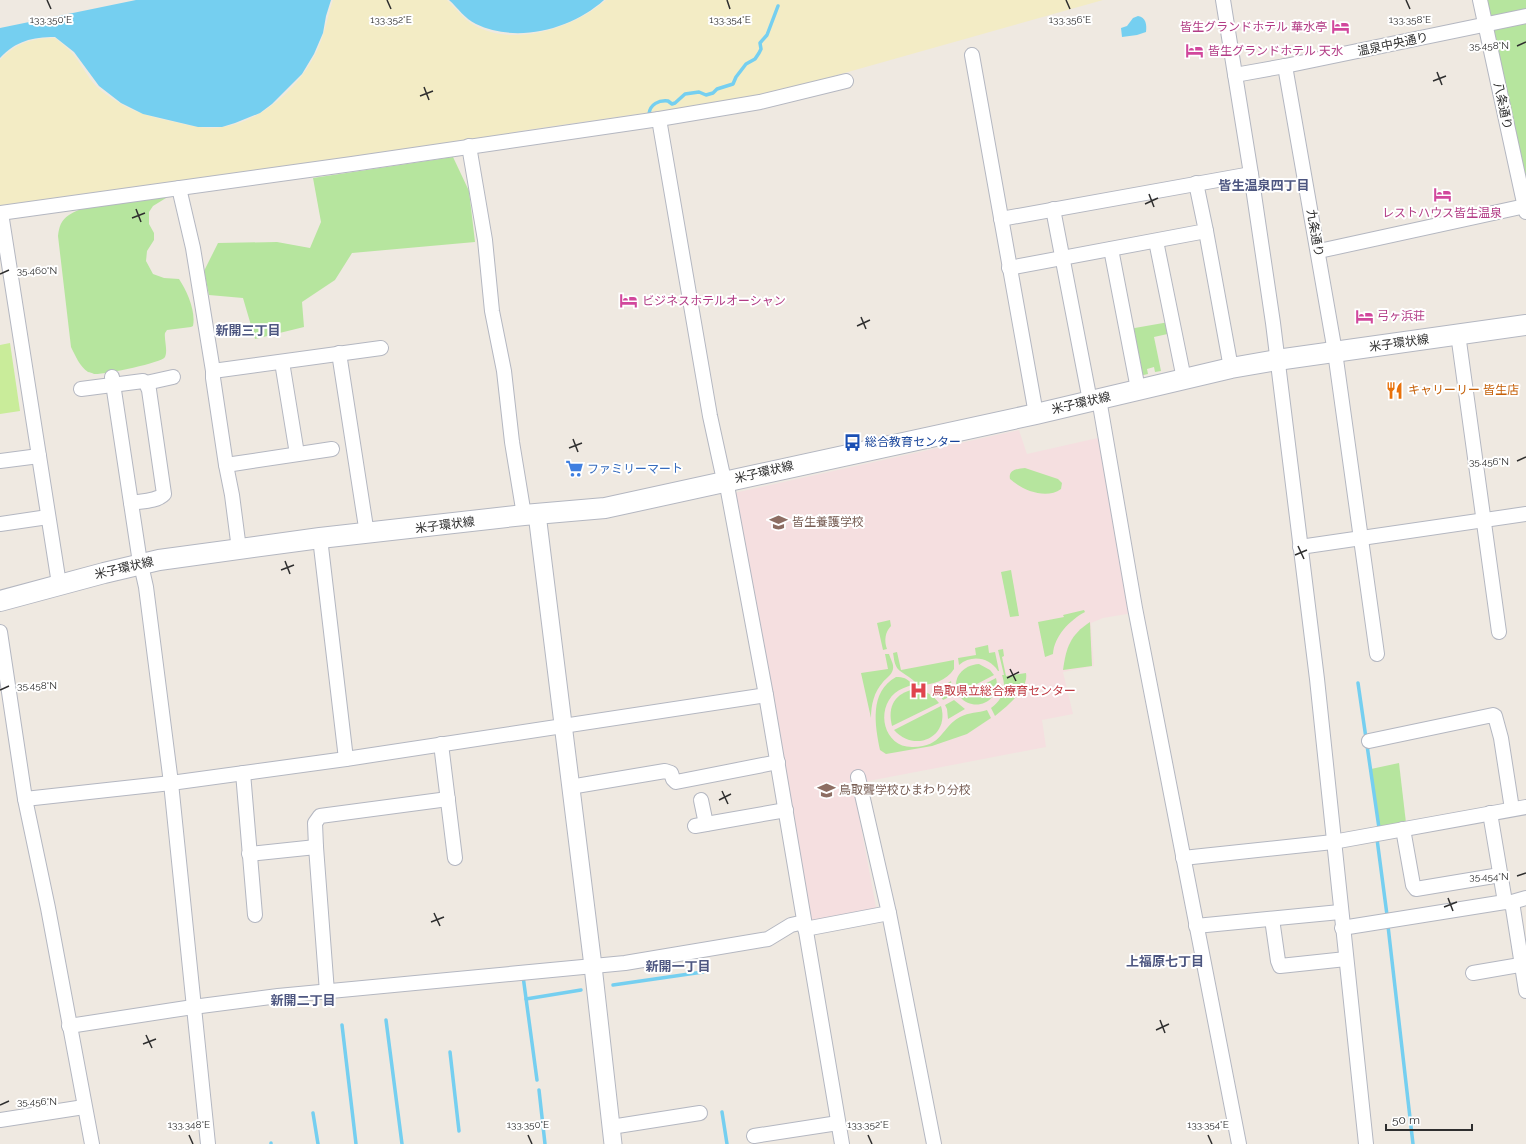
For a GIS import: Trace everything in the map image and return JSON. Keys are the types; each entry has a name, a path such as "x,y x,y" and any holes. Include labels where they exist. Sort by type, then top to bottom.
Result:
{"main road":[{"name":"米子環状線","path":"0,601 59,584 141,564 320,538 605,508 1036,414 1231,368 1277,360 1526,325"}],"street":[{"path":"1223,0 1273,323 1316,679 1366,1144"},
{"name":"八条通り","path":"1480,0 1525,209"},
{"name":"温泉中央通り","path":"1235,75 1526,16"},
{"path":"972,55 1036,414"},
{"name":"九条通り","path":"1285,66 1319,250 1335,352 1377,654"},
{"path":"59,584 1,213 659,119 760,102 846,81"},
{"path":"659,119 710,416 728,491 778,762 842,1144"},
{"path":"469,146 485,240 492,311 504,371 512,442 530,515 562,726 593,966 613,1144"},
{"path":"1001,219 1250,174"},
{"path":"1196,183 1231,368"},
{"path":"179,188 193,248 213,371 226,465 232,495 239,549"},
{"path":"1053,209 1094,400 1239,1144"},
{"path":"1319,250 1525,209"},
{"path":"1009,268 1206,231"},
{"path":"1156,240 1184,379"},
{"path":"1110,249 1138,390"},
{"path":"1458,334 1499,632"},
{"path":"213,371 381,348"},
{"path":"339,353 367,534"},
{"path":"282,362 297,454"},
{"path":"81,388 112,381 143,381 146,383 173,377"},
{"path":"112,381 139,556 146,587 171,783 208,1144"},
{"path":"131,503 154,499 164,494 149,390 146,383"},
{"path":"226,465 332,449"},
{"path":"0,461 39,456"},
{"path":"1300,547 1526,514"},
{"path":"0,524 48,517"},
{"path":"320,538 346,759"},
{"path":"0,632 25,799 48,908 92,1144"},
{"path":"25,799 171,783 346,759 766,695"},
{"path":"1183,858 1333,842 1519,808 1496,717 1493,715 1370,741"},
{"path":"441,744 455,858"},
{"path":"570,787 665,771 671,773 676,782 778,762"},
{"path":"243,773 255,915"},
{"path":"858,777 889,913 934,1144"},
{"path":"327,992 315,823 320,816 448,799"},
{"path":"701,800 700,825 786,810"},
{"path":"1490,813 1500,875 1514,901 1524,965 1526,990"},
{"path":"1403,829 1413,885 1416,889 1500,875"},
{"path":"249,854 316,847"},
{"path":"1342,928 1514,901"},
{"path":"1196,926 1340,912"},
{"path":"69,1026 193,1007 327,992 625,963 768,939 791,925 805,926 889,913"},
{"path":"1272,919 1280,966 1346,959"},
{"path":"1473,973 1524,965"},
{"path":"0,1120 84,1107"},
{"path":"611,1127 700,1113"},
{"path":"754,1136 838,1123"}],"shaded area":[{"name":"鳥取県立総合療育センター","path":"1019,430 1027,454 1102,437 1133,613 1103,618 1091,623 1094,666 1063,672 1073,714 1042,720 1046,747 853,784 876,907 873,911 814,922 810,919 734,493"}],"green space":[{"path":"1485,0 1526,0 1526,189"},
{"path":"453,157 469,191 475,242 352,253 335,280 302,302 304,327 255,339 243,298 209,295 204,271 218,243 277,242 310,248 321,222 313,178"},
{"path":"167,195 166,198 153,206 149,212 149,224 154,233 154,240 147,251 146,261 153,274 164,278 179,279 190,301 194,320 193,326 167,330 165,333 166,354 165,357 161,359 143,365 108,373 94,374 88,372 80,364 71,347 58,236 61,224 69,215 89,207"},
{"path":"1169,322 1172,333 1154,337 1161,371 1155,372 1154,367 1147,369 1148,374 1139,376 1129,329"},
{"path":"10,343 20,411 0,414 0,345"},
{"path":"1025,468 1058,479 1062,483 1061,489 1048,494 1041,494 1027,490 1010,479 1012,471"},
{"path":"1011,570 1019,616 1010,617 1001,572"},
{"path":"1084,610 1085,612 1074,619 1064,629 1056,641 1053,654 1045,657 1038,622 1064,617 1063,615"},
{"path":"890,620 891,626 887,631 886,637 887,649 883,650 877,623"},
{"path":"1090,622 1092,666 1063,670 1066,655 1073,637"},
{"path":"988,645 989,653 995,652 999,671 986,660 980,659 969,659 959,665 958,658 976,655 975,648"},
{"path":"1003,649 1004,656 1002,657 1006,676 1026,673 1026,679 1016,697 995,716 991,708 1001,698 1004,689 1002,675 1004,675 998,650"},
{"path":"897,652 901,670 954,660 954,669 947,677 939,682 918,685 897,668 893,653"},
{"path":"885,654 889,654 893,669 875,694 872,704 871,718 861,673 888,669"},
{"path":"979,664 990,670 994,675 958,694 956,683 960,673 968,667"},
{"path":"896,677 907,679 912,685 895,693 889,700 885,709 884,718 889,735 903,746 913,747 930,744 941,736 954,721 967,714 987,710 991,718 967,734 932,746 886,754 880,750 876,710 881,691 887,683"},
{"path":"996,678 997,686 995,693 986,702 973,704 966,702 960,697"},
{"path":"951,681 953,695 943,700 940,695 933,690 940,688"},
{"path":"915,689 928,693 939,703 892,726 891,712 894,702 902,694"},
{"path":"954,700 965,709 948,719 945,705"},
{"path":"941,706 941,726 936,733 929,738 921,741 912,741 903,737 894,730"},
{"path":"1399,763 1406,823 1380,828 1371,769"}],"sand":[{"path":"333,0 447,0 463,17 474,25 490,32 507,35 525,35 543,32 578,19 606,0 1103,0 763,96 520,131 466,143 0,208 0,60 12,49 32,40 55,38 73,54 96,86 121,104 154,117 193,126 205,128 223,127 237,124 265,111 277,102 299,80 318,48"}],"water":[{"path":"132,0 331,0 323,33 314,54 302,74 272,104 260,113 222,127 198,127 143,114 121,103 99,86 74,52 55,37 25,41 6,52 0,58 0,27"},
{"path":"449,0 604,0 576,19 560,26 526,33 509,33 492,30 472,22"},
{"path":"1138,16 1143,18 1145,22 1146,32 1122,37 1121,28 1127,26 1133,18"}],"pier":[{"path":"124,0 136,0 0,28 0,25"}],"waterway":[{"path":"649,114 653,105 658,102 668,101 672,104 685,94 699,92 706,95 713,93 717,89 733,84 736,77 746,64 755,59 759,53 761,49 760,43 767,35 778,6"},
{"path":"1358,683 1379,828"},
{"path":"1377,839 1387,915"},
{"path":"1388,926 1413,1144"},
{"path":"613,985 703,972"},
{"path":"523,976 537,1080"},
{"path":"526,999 581,990"},
{"path":"386,1020 402,1144"},
{"path":"342,1025 356,1144"},
{"path":"450,1052 459,1131"},
{"path":"539,1090 545,1144"},
{"path":"722,1112 727,1144"},
{"path":"313,1113 318,1144"}],"place":[{"name":"皆生グランドホテル 華水亭","path":"1340,27"},
{"name":"皆生グランドホテル 天水","path":"1195,51"},
{"name":"レストハウス皆生温泉","path":"1442,194"},
{"name":"ビジネスホテルオーシャン","path":"629,301"},
{"name":"弓ヶ浜荘","path":"1364,316"},
{"name":"キャリーリー 皆生店","path":"1395,390"},
{"name":"総合教育センター","path":"852,442"},
{"name":"ファミリーマート","path":"574,469"},
{"name":"皆生養護学校","path":"779,522"},
{"name":"鳥取県立総合療育センター","path":"919,691"},
{"name":"鳥取聾学校ひまわり分校","path":"826,790"}],"district":[{"name":"皆生温泉四丁目","path":"1264,185"},
{"name":"新開三丁目","path":"248,330"},
{"name":"上福原七丁目","path":"1165,961"},
{"name":"新開一丁目","path":"678,966"},
{"name":"新開二丁目","path":"303,1000"}]}
